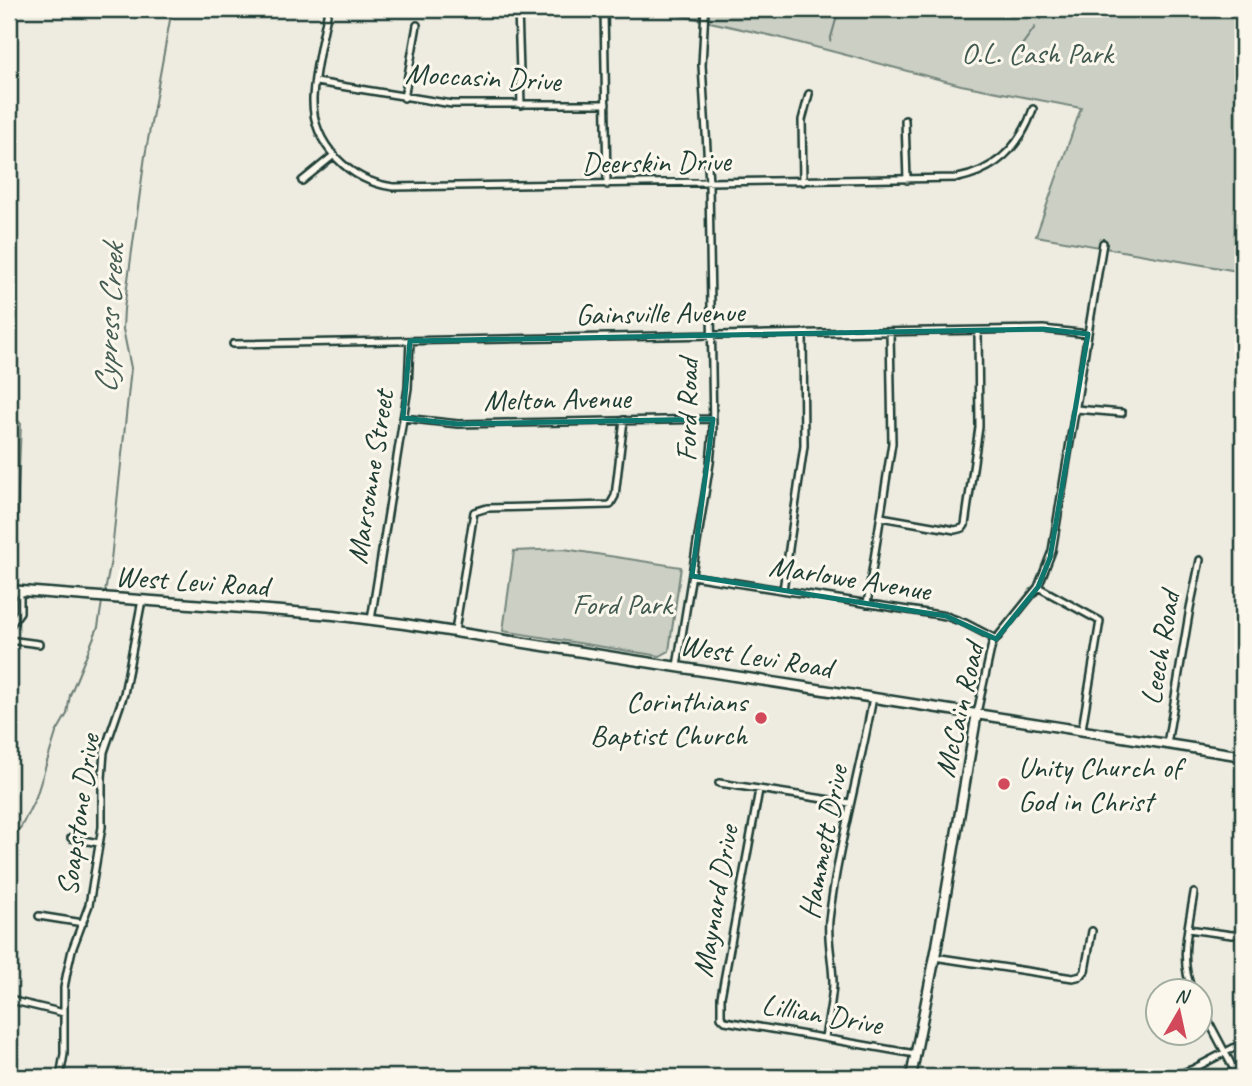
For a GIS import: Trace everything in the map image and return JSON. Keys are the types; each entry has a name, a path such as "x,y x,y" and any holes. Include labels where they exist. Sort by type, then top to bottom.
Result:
{"street":[{"name":"Deerskin Drive","path":"328,9 313,99 321,135 345,168 361,178 393,187 958,178 988,168 1004,157 1026,129 1033,109"},
{"path":"518,9 521,105"},
{"path":"604,9 607,185"},
{"name":"Ford Road","path":"677,666 710,463 713,419 709,183 702,65 705,9"},
{"path":"404,98 417,25"},
{"name":"Moccasin Drive","path":"316,82 404,98 462,105 606,104"},
{"path":"803,182 802,120 809,94"},
{"path":"905,120 907,180"},
{"path":"302,181 334,155"},
{"name":"McCain Road","path":"911,1077 987,661 996,639 1038,587 1054,542 1103,243"},
{"name":"Gainsville Avenue","path":"233,344 1050,329 1088,334"},
{"path":"881,517 955,530 965,525 979,425 978,331"},
{"path":"867,604 892,444 890,332"},
{"path":"783,590 804,446 803,333"},
{"name":"Marsonne Street","path":"371,620 410,370 410,341"},
{"path":"1076,409 1122,413"},
{"name":"Melton Avenue","path":"403,418 449,424 713,419"},
{"path":"455,631 474,512 487,508 610,505 615,496 624,421"},
{"name":"Leech Road","path":"1167,744 1200,560"},
{"name":"Marlowe Avenue","path":"692,576 946,616 996,639"},
{"path":"1038,587 1100,621 1082,729"},
{"path":"9,610 13,590"},
{"path":"9,627 20,612 13,590"},
{"name":"West Levi Road","path":"13,590 371,620 455,631 1243,756"},
{"name":"Soapstone Drive","path":"60,1077 64,1054 67,972 72,950 89,905 103,820 104,752 126,689 142,600"},
{"path":"9,640 39,644"},
{"name":"Hammett Drive","path":"825,1037 832,988 829,923 850,803 862,760 873,697"},
{"path":"719,783 850,803"},
{"name":"Maynard Drive","path":"723,1019 720,1013 720,997 759,790"},
{"path":"71,838 99,843"},
{"path":"1188,978 1185,958 1194,893"},
{"path":"39,916 83,923"},
{"path":"1188,929 1243,934"},
{"path":"934,957 1073,978 1082,976 1085,971 1093,931"},
{"path":"9,997 18,1002 64,1013"},
{"name":"Lillian Drive","path":"723,1019 915,1054"},
{"path":"1214,1033 1238,1077"},
{"path":"1171,1077 1243,1043"},
{"path":"1044,1074 1060,1077"}],"highlighted area":[{"path":"1043,329 1088,334 1050,558 1038,587 996,639 946,616 692,576 713,419 458,424 403,418 410,341"}],"green space":[{"name":"O.L. Cash Park","path":"652,9 1243,9 1243,272 1036,236 1081,108 961,85 777,37"},
{"path":"9,412 21,424 14,583 9,583"},
{"name":"Ford Park","path":"564,549 681,567 669,651 660,656 503,631 514,551"}],"waterway":[{"name":"Cypress Creek","path":"105,592 111,560 131,368 123,329 124,309 145,156 172,9"},
{"path":"830,41 839,9"},
{"path":"1041,19 1047,10"},
{"path":"1010,62 1018,55 1035,27"},
{"name":"Cypress Creek","path":"9,858 14,835 36,797 56,733 67,714 70,695 98,627 102,602"}],"place":[{"name":"Corinthians Baptist Church","path":"761,718"},
{"name":"Unity Church of God in Christ","path":"1004,784"}]}
